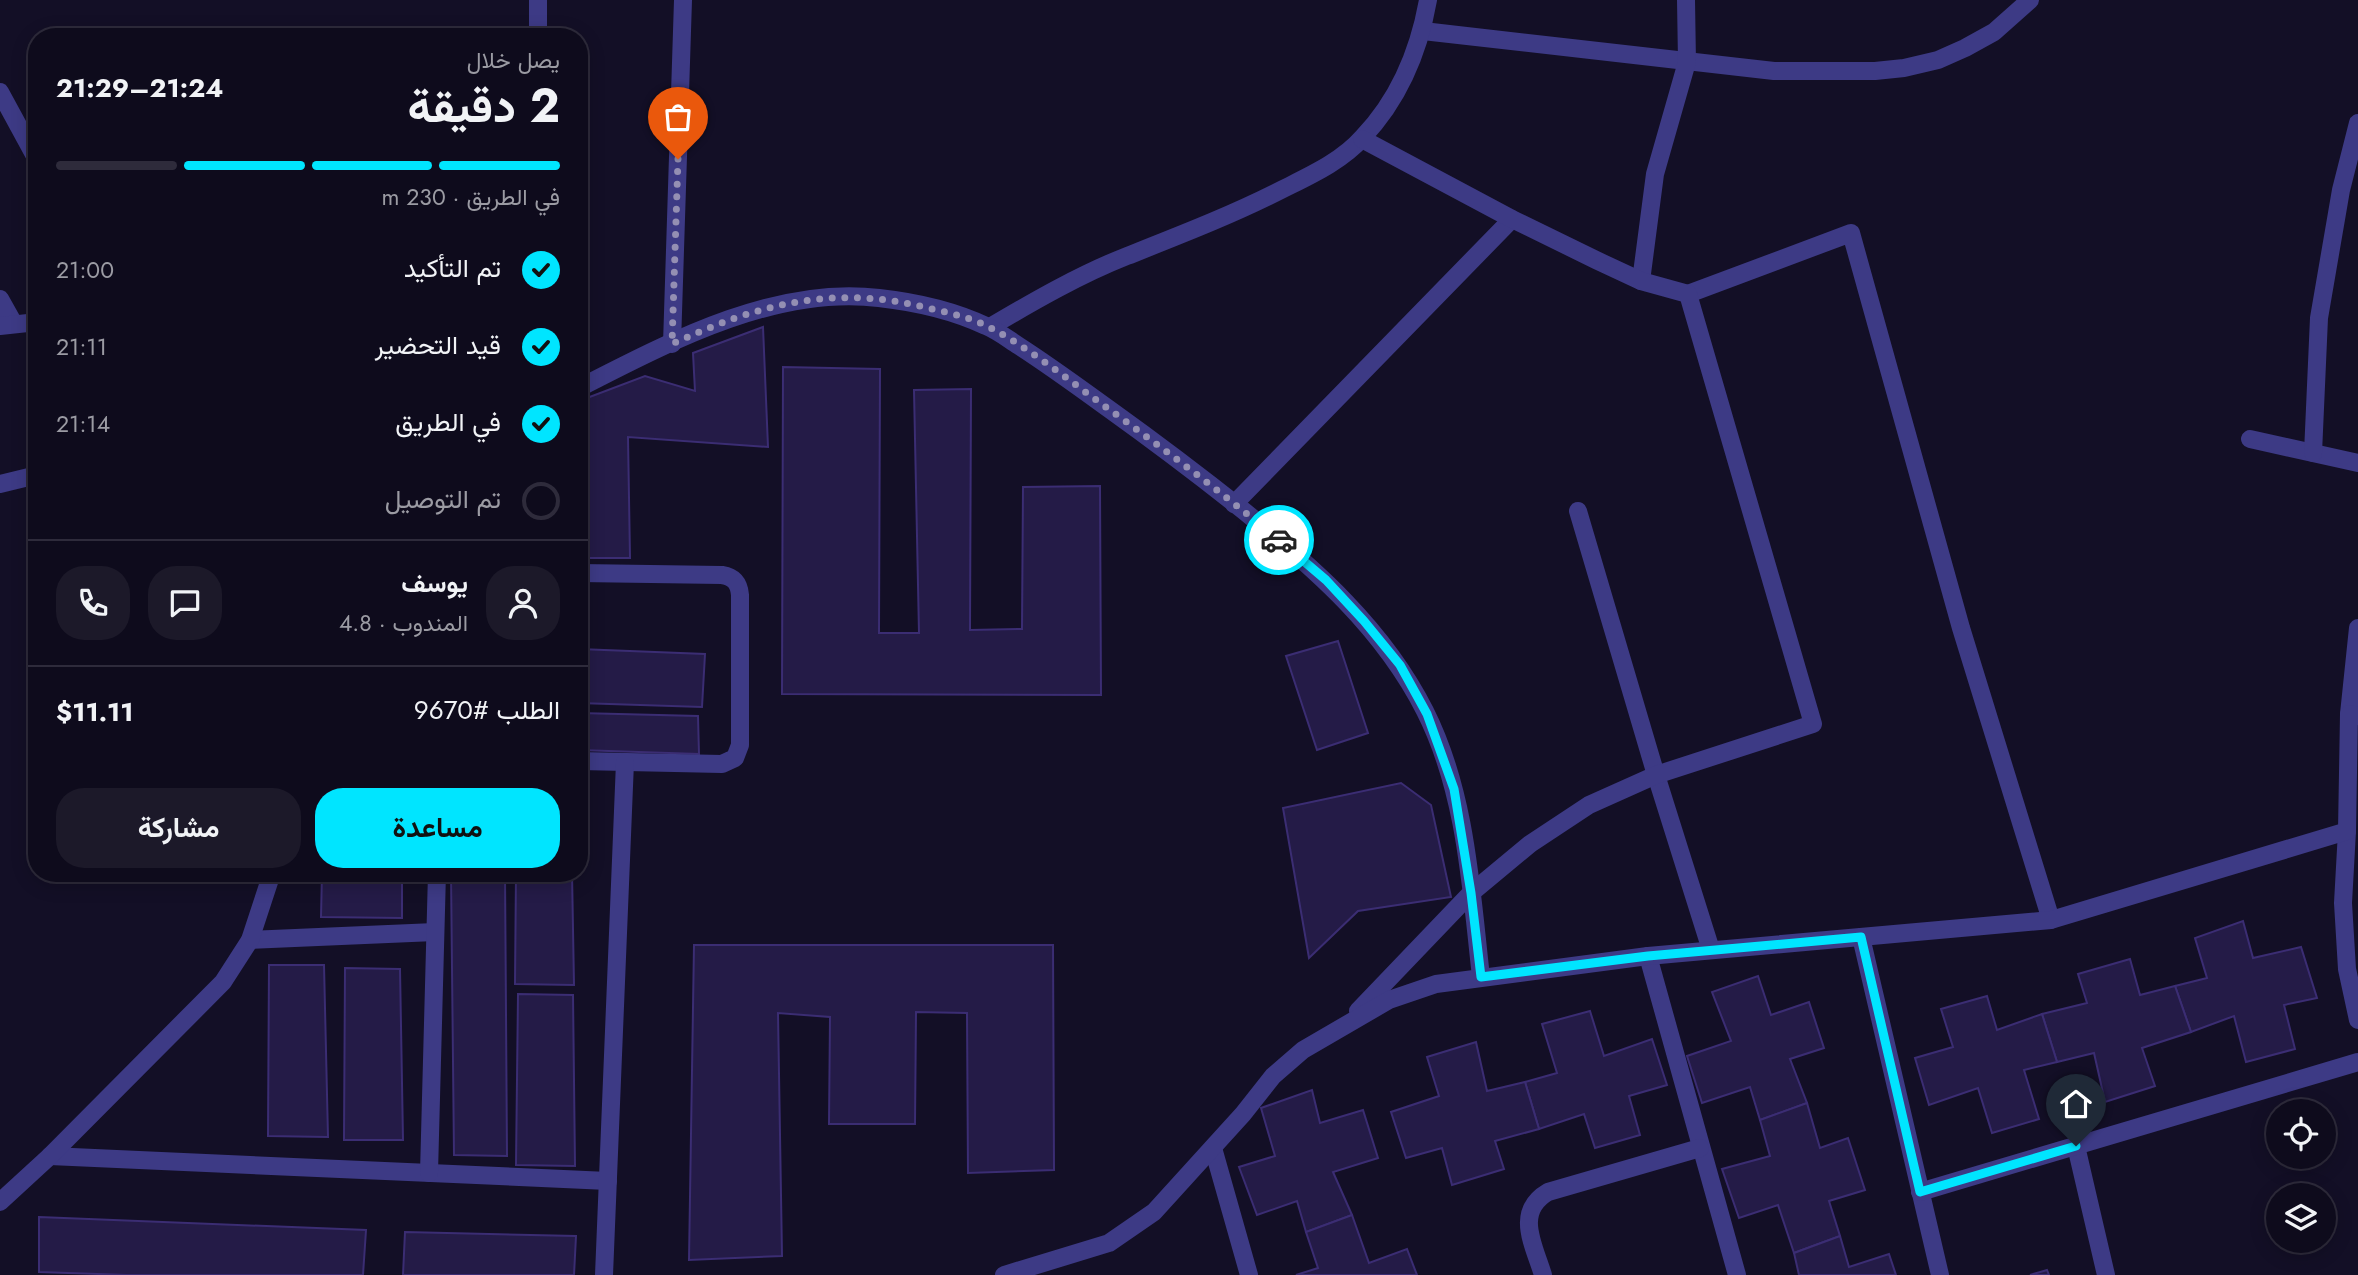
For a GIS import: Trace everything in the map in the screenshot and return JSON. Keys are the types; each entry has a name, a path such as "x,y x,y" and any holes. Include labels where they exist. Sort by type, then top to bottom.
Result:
{"street":[{"path":"538,0 538,28"},
{"path":"672,344 683,0"},
{"path":"990,327 1084,276 1237,213 1310,176 1342,156 1362,139 1387,108 1404,80 1423,31 1428,0"},
{"path":"1641,281 1655,174 1687,62 1686,0"},
{"path":"1423,31 1774,71 1875,71 1905,68 1938,60 1975,43 1994,32 2029,0"},
{"path":"0,92 28,143"},
{"path":"2313,453 2319,318 2341,190 2358,123"},
{"path":"1362,139 1512,219 1641,281 1688,294 1851,233 1961,628 2051,920"},
{"path":"1234,503 1512,219"},
{"path":"1345,1025 1471,893 1530,844 1590,805 1656,775 1813,724 1688,294"},
{"path":"588,384 716,323 771,306 824,298 878,297 966,317 990,327 1047,364 1188,467 1326,580 1400,665 1427,714 1454,789 1481,977"},
{"path":"0,299 7,325 28,323"},
{"path":"2250,439 2358,463"},
{"path":"0,484 28,477"},
{"path":"1578,511 1656,775 1712,950"},
{"path":"588,573 722,575 736,581 739,588 740,745 735,758 722,764 588,761"},
{"path":"2358,628 2343,903 2347,969 2358,1020"},
{"path":"604,1275 625,762"},
{"path":"1004,1275 1109,1243 1154,1212 1213,1148 1273,1076 1303,1050 1389,1000 1436,984 1648,956 2051,920 2347,831"},
{"path":"0,1202 50,1156 223,982 250,940 269,882"},
{"path":"429,1173 437,882"},
{"path":"250,940 435,932"},
{"path":"1861,937 1940,1275"},
{"path":"1648,956 1737,1275"},
{"path":"1920,1192 2358,1062"},
{"path":"2076,1146 2106,1275"},
{"path":"1213,1148 1249,1275"},
{"path":"1543,1275 1528,1217 1531,1206 1538,1198 1548,1192 1700,1148"},
{"path":"50,1156 608,1181"}],"building":[{"path":"763,327 768,447 628,437 630,558 589,558 588,398 645,376 695,391 693,353"},
{"path":"783,367 880,369 879,633 919,633 914,390 971,389 970,630 1022,629 1023,487 1100,486 1101,695 782,694"},
{"path":"1338,641 1368,733 1317,750 1286,656"},
{"path":"588,649 705,654 702,707 588,703"},
{"path":"588,713 698,716 699,754 588,750"},
{"path":"1401,783 1431,805 1451,897 1358,911 1309,958 1283,808"},
{"path":"322,882 402,882 402,918 321,917"},
{"path":"451,882 505,882 507,1156 454,1155"},
{"path":"516,882 572,882 574,985 515,984"},
{"path":"2243,921 2253,958 2301,947 2317,998 2284,1005 2295,1049 2246,1062 2234,1016 2191,1032 2175,986 2207,978 2195,938"},
{"path":"694,945 1053,945 1054,1170 968,1173 967,1013 916,1012 915,1124 829,1124 830,1017 778,1013 782,1256 689,1260"},
{"path":"2130,959 2140,995 2175,986 2191,1032 2142,1048 2155,1086 2105,1102 2094,1053 2057,1062 2042,1014 2087,1003 2078,974"},
{"path":"269,965 324,965 328,1137 268,1136"},
{"path":"345,968 400,969 403,1140 344,1140"},
{"path":"1758,976 1771,1015 1809,1002 1824,1048 1790,1059 1807,1103 1760,1120 1750,1087 1702,1103 1687,1056 1731,1041 1712,992"},
{"path":"518,994 573,995 575,1166 516,1165"},
{"path":"1987,996 1997,1030 2042,1014 2057,1062 2024,1070 2039,1119 1992,1133 1978,1088 1929,1105 1915,1058 1953,1047 1941,1009"},
{"path":"1590,1011 1604,1056 1652,1039 1667,1085 1629,1096 1640,1135 1595,1148 1584,1114 1539,1129 1525,1082 1557,1073 1542,1024"},
{"path":"1476,1042 1487,1091 1525,1082 1539,1129 1495,1141 1504,1169 1452,1185 1442,1148 1406,1158 1391,1112 1439,1096 1427,1057"},
{"path":"1312,1090 1320,1123 1363,1110 1378,1158 1333,1172 1352,1215 1306,1232 1297,1201 1257,1215 1239,1167 1275,1156 1261,1108"},
{"path":"1807,1103 1820,1148 1848,1138 1865,1190 1829,1201 1840,1236 1794,1253 1778,1205 1739,1218 1722,1169 1770,1156 1760,1120"},
{"path":"1352,1215 1369,1263 1407,1249 1417,1275 1296,1275 1318,1268 1306,1232"},
{"path":"39,1217 366,1230 363,1275 127,1275 39,1272"},
{"path":"405,1232 576,1236 574,1275 403,1275"},
{"path":"1840,1236 1849,1267 1889,1254 1896,1275 1799,1275 1794,1253"},
{"path":"2047,1270 2049,1275 2030,1275"}],"way so far":[{"path":"678,159 672,344 716,323 771,306 824,298 878,297 966,317 990,327 1047,364 1188,467 1279,540"}],"route":[{"path":"1279,540 1326,580 1364,621 1400,665 1427,714 1454,789 1481,977 1648,956 1861,937 1920,1192 2076,1146"}]}
